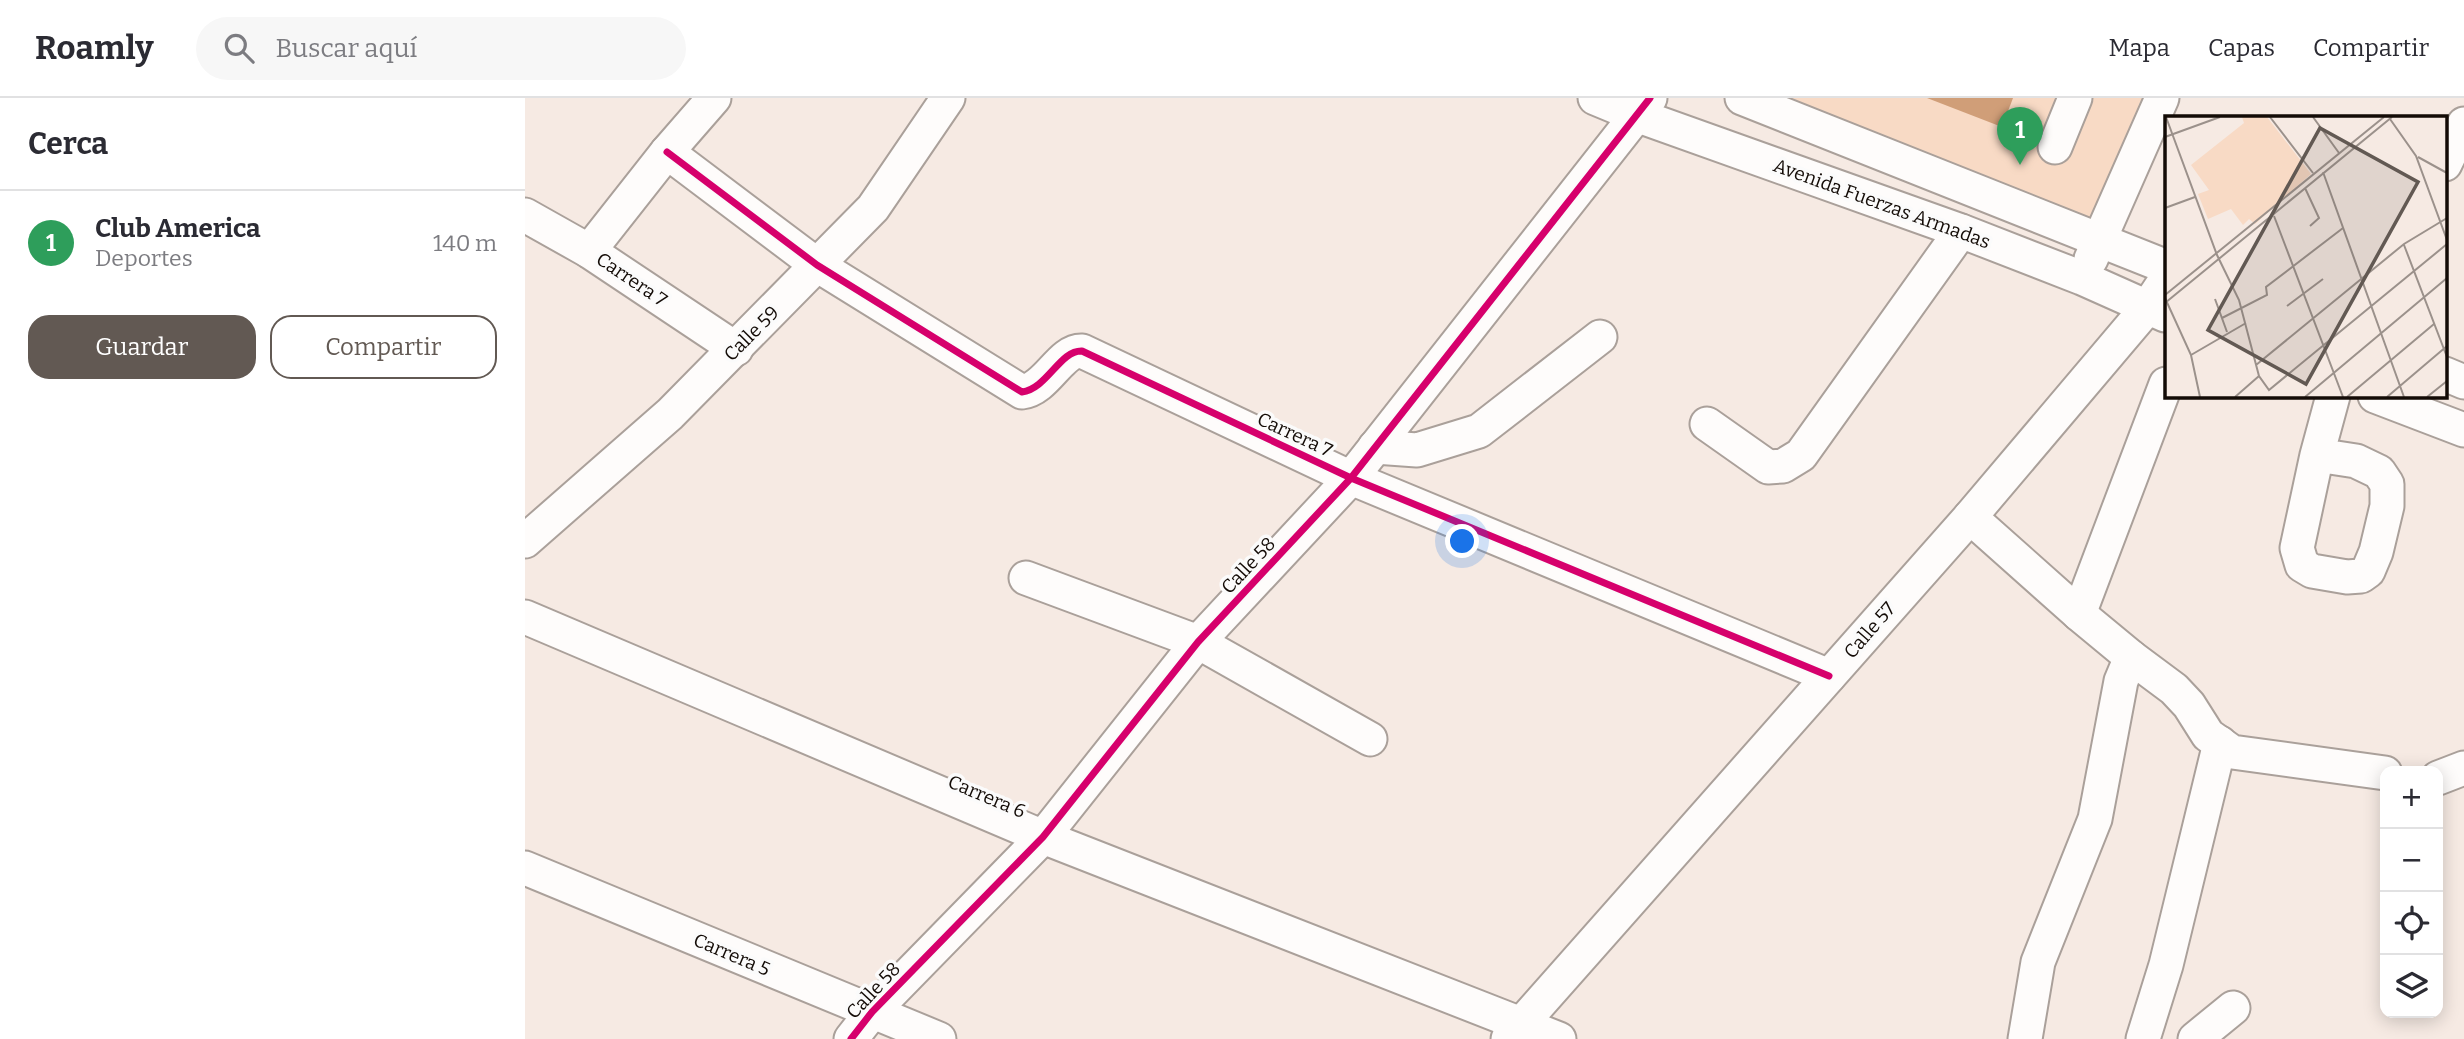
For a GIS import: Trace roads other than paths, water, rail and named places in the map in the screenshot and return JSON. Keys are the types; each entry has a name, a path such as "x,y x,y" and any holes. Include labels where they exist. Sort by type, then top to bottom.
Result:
{"street":[{"path":"589,251 667,152 714,98"},
{"name":"Calle 59","path":"525,541 670,414 873,208 948,98"},
{"name":"Avenida Fuerzas Armadas","path":"1595,98 1643,106 2082,278 2157,312"},
{"path":"1742,98 2165,266"},
{"path":"2055,147 2075,98"},
{"path":"2082,278 2101,241 2162,98"},
{"name":"Calle 58","path":"851,1039 872,1012 1043,837 1198,642 1351,478 1643,106"},
{"path":"2447,160 2464,124"},
{"path":"667,152 817,265"},
{"name":"Carrera 7","path":"525,215 589,251 736,349"},
{"path":"1707,424 1768,467 1783,466 1801,455 1961,231"},
{"name":"Carrera 7","path":"817,265 1022,392 1034,390 1070,355 1078,350 1082,351 1351,478 1829,676"},
{"name":"Calle 57","path":"1515,1032 1969,517 2157,312 2165,285"},
{"path":"1375,447 1417,450 1479,431 1600,337"},
{"path":"2447,375 2464,382"},
{"path":"2079,614 2165,387"},
{"path":"2317,454 2333,397"},
{"path":"2378,397 2464,430"},
{"path":"1969,517 2079,614 2173,689 2189,705 2208,735 2232,752 2380,772"},
{"path":"1026,578 1198,642 1370,739"},
{"name":"Carrera 6","path":"525,617 1043,837 1515,1032 1559,1039"},
{"path":"2025,1039 2038,962 2095,819 2121,681 2131,657"},
{"path":"2143,1039 2166,965 2220,743"},
{"path":"2443,776 2464,768"},
{"name":"Carrera 5","path":"525,868 939,1039"},
{"path":"2195,1039 2233,1007"}],"place":[{"name":"Club America","path":"2020,165"}]}
